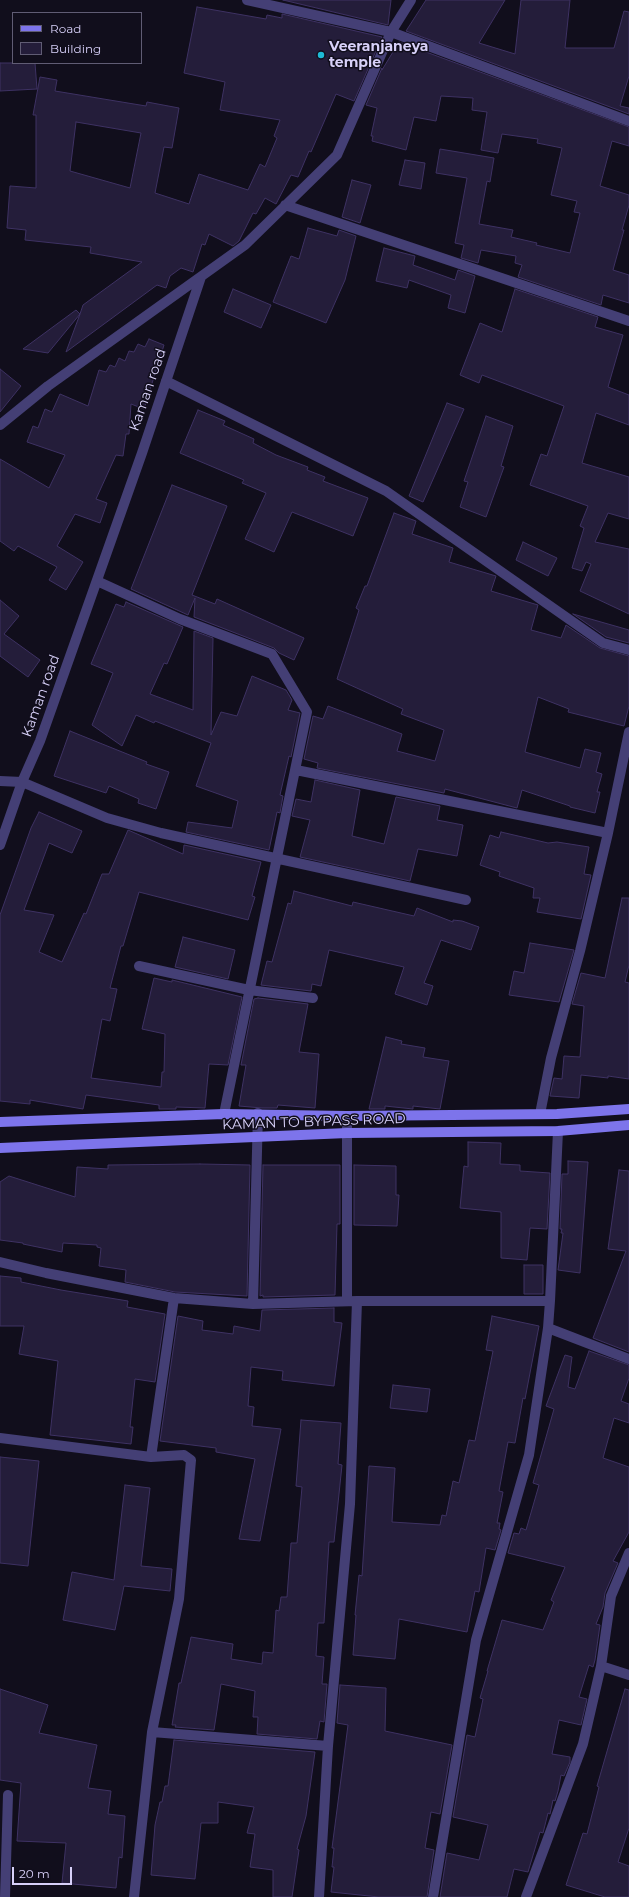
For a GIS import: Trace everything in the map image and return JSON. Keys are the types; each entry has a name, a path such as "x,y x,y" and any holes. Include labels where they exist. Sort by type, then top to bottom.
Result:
{"street":[{"path":"247,0 391,32 629,121"},
{"path":"0,425 48,386 245,245 337,155 391,32 411,0"},
{"path":"285,205 629,321"},
{"name":"Kaman road","path":"0,845 22,782 40,741 97,581 201,277"},
{"path":"166,381 386,491 603,643 629,650"},
{"path":"97,581 180,619 272,654 307,712 224,1114"},
{"path":"540,1114 550,1058 580,951 608,833 629,732"},
{"path":"296,770 608,833"},
{"path":"0,781 22,782 107,818 161,833 466,900"},
{"path":"139,966 249,990 313,998"},
{"name":"KAMAN TO BYPASS ROAD","path":"0,1122 258,1113 347,1116 540,1114 629,1109"},
{"path":"254,1304 258,1113"},
{"path":"319,1897 328,1746 339,1609 350,1504 352,1301 347,1116"},
{"name":"KAMAN TO BYPASS ROAD","path":"0,1148 347,1133 558,1131 629,1125"},
{"path":"433,1897 476,1640 529,1455 548,1328 558,1131"},
{"path":"0,1262 46,1274 174,1298 254,1304 352,1301 550,1301"},
{"path":"151,1457 174,1298"},
{"path":"548,1328 629,1359"},
{"path":"0,1438 151,1457 184,1455 191,1460 179,1599 152,1732 134,1897"},
{"path":"526,1897 583,1744 602,1666 611,1596 629,1553"},
{"path":"602,1666 629,1675"},
{"path":"152,1732 328,1746"},
{"path":"5,1897 8,1795"}],"building":[{"path":"283,0 391,0 388,25"},
{"path":"426,0 505,0 479,43 515,54 521,0 570,0 565,48 614,48 624,11 629,12 629,76 620,106 629,108 629,114 406,31"},
{"path":"197,7 266,19 267,15 282,18 282,14 382,37 354,101 336,94 311,152 309,151 298,177 291,175 276,204 265,198 256,214 253,213 239,241 233,246 209,234 205,245 202,244 193,272 181,268 170,276 166,288 157,285 66,352 83,305 142,262 90,253 91,247 25,240 26,230 7,228 10,186 36,188 36,115 33,115 40,77 57,80 55,91 146,106 147,102 179,108 172,148 164,147 155,193 189,204 199,174 248,190 260,164 265,167 277,138 274,136 280,120 220,110 225,82 184,73","holes":["76,122 141,133 130,188 70,171"]},
{"path":"399,42 629,127 629,146 612,141 600,186 629,195 629,205 622,230 624,230 613,270 629,275 629,303 603,295 601,305 518,277 522,265 515,263 516,256 481,250 478,263 461,258 464,245 455,243 467,178 436,173 440,149 494,158 490,182 487,181 479,224 513,230 511,237 570,253 580,213 574,212 577,201 551,195 562,148 537,143 538,139 502,134 498,153 481,150 487,112 472,110 473,98 441,96 436,121 414,117 406,150 372,141 373,136 371,136 377,108 366,105 382,68 382,70"},
{"path":"0,63 35,64 37,89 0,91"},
{"path":"405,160 425,163 421,189 399,185"},
{"path":"352,180 371,185 360,223 342,217"},
{"path":"308,228 337,236 339,230 356,236 345,280 326,323 273,302 291,256 299,259"},
{"path":"384,248 415,256 413,265 455,280 458,270 475,276 465,313 448,308 451,295 409,280 407,288 376,281"},
{"path":"233,289 271,305 261,328 224,312"},
{"path":"515,289 598,317 595,327 623,335 608,387 629,395 629,425 596,413 582,463 629,477 629,519 608,513 595,542 629,549 629,614 580,591 591,564 586,562 582,571 572,568 584,528 580,526 588,506 530,485 541,454 547,456 564,406 482,375 479,383 460,375 480,323 502,332"},
{"path":"76,310 80,314 48,353 23,349"},
{"path":"149,339 164,345 144,409 131,404 129,434 126,434 123,456 116,455 96,499 107,503 100,523 75,514 57,546 83,562 66,590 49,580 57,567 18,546 14,551 0,541 0,459 49,488 65,455 27,442 33,426 38,428 45,409 52,412 60,394 88,406 99,370 106,372 110,365 115,367 119,358 125,361 129,351 134,352 138,344 145,347"},
{"path":"0,369 21,386 0,412"},
{"path":"447,403 464,409 423,502 409,496"},
{"path":"198,410 225,421 223,425 254,439 253,443 276,455 308,467 307,470 325,477 323,481 368,498 353,536 292,512 274,552 245,539 266,493 242,483 244,480 180,453"},
{"path":"486,416 513,426 501,466 504,467 486,517 460,507 468,482 464,481"},
{"path":"172,485 227,506 192,595 215,604 217,599 304,638 294,660 279,653 274,648 194,617 195,598 188,615 131,589"},
{"path":"394,513 416,521 412,534 453,548 449,562 496,576 491,591 538,605 531,630 561,638 566,625 600,648 629,656 629,706 624,726 568,712 569,709 538,697 525,752 580,768 585,749 601,753 596,772 602,774 597,792 600,792 595,813 570,807 522,790 517,808 445,789 444,793 317,768 318,763 304,759 313,716 323,719 328,706 402,734 397,751 435,761 444,730 401,714 403,709 337,679 359,610 356,608 365,586 367,586"},
{"path":"523,542 557,558 548,576 516,560"},
{"path":"0,600 19,616 4,634 40,660 28,677 0,656"},
{"path":"126,602 183,627 167,664 164,663 150,694 193,710 194,631 213,638 211,735 221,712 237,716 252,676 286,690 292,700 288,710 300,713 291,757 289,756 280,795 283,796 280,813 277,812 269,850 186,832 188,822 232,828 238,801 196,786 211,743 136,715 122,746 92,725 113,673 91,664 116,604 124,607"},
{"path":"573,614 629,630 629,643 606,637"},
{"path":"70,731 147,762 146,764 169,772 156,809 138,803 139,799 109,786 106,793 54,776"},
{"path":"315,780 360,790 352,836 384,844 396,797 440,806 437,820 463,825 457,856 418,849 410,881 300,857 310,820 292,816 296,799 311,802"},
{"path":"39,812 82,831 72,853 49,843 24,910 54,915 39,952 62,962 84,913 86,914 102,874 109,874 128,830 183,854 184,845 261,862 252,896 255,897 248,920 139,892 123,946 121,946 110,988 117,989 110,1021 102,1019 91,1078 161,1087 162,1072 164,1072 165,1034 142,1029 154,978 172,982 172,980 242,997 228,1065 209,1064 205,1108 176,1107 176,1109 159,1109 159,1105 86,1095 83,1109 30,1100 30,1104 0,1101 0,915 31,828"},
{"path":"501,832 548,843 557,842 589,847 584,874 591,875 581,919 537,912 540,898 533,898 534,888 499,876 500,872 480,865 490,835 499,838"},
{"path":"294,891 352,906 353,902 414,916 417,908 453,922 453,920 462,921 479,927 471,950 441,940 424,983 433,986 427,1005 395,994 404,967 329,950 321,986 312,984 311,991 261,985 267,961 272,962 288,903 291,904"},
{"path":"622,898 629,898 629,965 625,982 629,983 629,1079 608,1076 608,1078 581,1075 579,1098 550,1096 554,1078 562,1079 564,1056 580,1057 584,1006 572,1004 581,973 605,978"},
{"path":"183,937 235,950 228,979 175,967"},
{"path":"530,943 574,950 559,1002 509,995 514,971 524,973"},
{"path":"258,998 308,1004 299,1052 319,1054 315,1108 278,1105 277,1108 239,1106 246,1065 241,1065 254,999"},
{"path":"386,1037 402,1041 401,1044 425,1048 423,1057 449,1061 440,1109 413,1106 413,1109 385,1106 385,1109 369,1109"},
{"path":"468,1142 501,1143 500,1164 520,1165 520,1171 550,1173 547,1229 530,1228 527,1260 501,1258 501,1212 460,1208 464,1166 468,1167"},
{"path":"568,1161 588,1162 580,1273 558,1270 563,1233 561,1233 562,1229 560,1229 562,1174 568,1174"},
{"path":"108,1165 250,1165 247,1296 175,1292 125,1282 126,1270 99,1266 101,1248 97,1247 97,1245 63,1243 62,1252 23,1243 0,1240 0,1182 9,1176 75,1197 77,1167 108,1169"},
{"path":"263,1165 340,1165 340,1224 337,1224 335,1295 260,1296"},
{"path":"354,1165 396,1166 396,1195 399,1195 397,1226 354,1225"},
{"path":"619,1170 629,1171 629,1352 593,1338 626,1251 608,1249"},
{"path":"524,1265 543,1265 543,1294 524,1294"},
{"path":"0,1276 21,1278 21,1282 128,1301 127,1307 165,1314 155,1382 135,1379 130,1427 133,1427 131,1444 50,1435 58,1361 19,1354 24,1326 0,1326"},
{"path":"334,1308 334,1322 342,1323 334,1386 282,1380 283,1371 251,1367 248,1406 254,1407 252,1426 281,1429 260,1541 239,1539 255,1459 216,1452 216,1448 160,1441 178,1316 203,1321 202,1330 233,1334 234,1326 260,1331 262,1310"},
{"path":"492,1316 539,1326 525,1399 523,1398 515,1443 508,1442 499,1491 503,1492 497,1523 500,1523 499,1529 501,1530 495,1550 486,1548 479,1592 475,1591 467,1632 399,1619 395,1659 353,1655 359,1575 362,1576 369,1466 395,1468 392,1522 440,1525 442,1515 446,1516 453,1481 459,1483 469,1440 475,1441 493,1351 486,1350"},
{"path":"589,1351 629,1365 629,1378 621,1401 629,1404 629,1423 614,1418 603,1458 629,1467 629,1532 613,1561 618,1563 605,1593 603,1607 596,1624 600,1625 595,1660 593,1667 589,1665 579,1697 587,1699 581,1725 559,1720 552,1754 570,1757 570,1762 564,1776 561,1775 555,1801 553,1800 550,1814 548,1813 543,1833 540,1832 528,1872 514,1869 507,1897 440,1897 447,1853 479,1860 488,1825 453,1817 467,1735 475,1737 483,1699 480,1698 502,1620 543,1630 554,1602 551,1600 565,1567 508,1553 514,1533 519,1534 521,1528 526,1530 539,1485 533,1483 554,1409 546,1406 565,1355 572,1357 568,1387 575,1389"},
{"path":"393,1385 430,1389 427,1412 390,1408"},
{"path":"301,1420 341,1423 338,1464 342,1465 334,1542 329,1542 324,1623 318,1623 316,1656 324,1657 322,1684 327,1684 324,1722 320,1721 317,1739 257,1734 258,1717 253,1717 255,1691 221,1684 214,1730 175,1727 176,1725 172,1725 179,1683 181,1683 191,1637 233,1644 231,1659 262,1664 263,1652 273,1653 276,1610 279,1611 281,1597 287,1597 291,1543 297,1543 302,1487 296,1486"},
{"path":"0,1457 39,1461 28,1566 0,1563"},
{"path":"125,1485 150,1488 141,1566 172,1569 170,1591 124,1586 115,1630 63,1620 72,1572 114,1580"},
{"path":"340,1685 386,1688 385,1731 452,1745 440,1814 431,1812 425,1848 434,1850 427,1897 379,1897 331,1892 334,1867 332,1867 334,1848 332,1848 348,1725 337,1723"},
{"path":"0,1689 48,1705 39,1733 97,1745 88,1788 111,1791 108,1814 125,1816 122,1858 119,1857 116,1888 62,1883 66,1843 17,1841 21,1783 0,1780"},
{"path":"625,1689 629,1690 629,1828 618,1862 629,1866 629,1897 605,1897 566,1885 583,1833 587,1834 599,1787 597,1786"},
{"path":"174,1740 315,1752 306,1816 297,1849 299,1850 292,1897 273,1897 273,1870 250,1867 255,1834 247,1833 254,1807 218,1802 218,1823 201,1823 195,1879 151,1875 155,1825 165,1786 168,1786"}],"place":[{"name":"Veeranjaneya temple","path":"321,55"}]}
